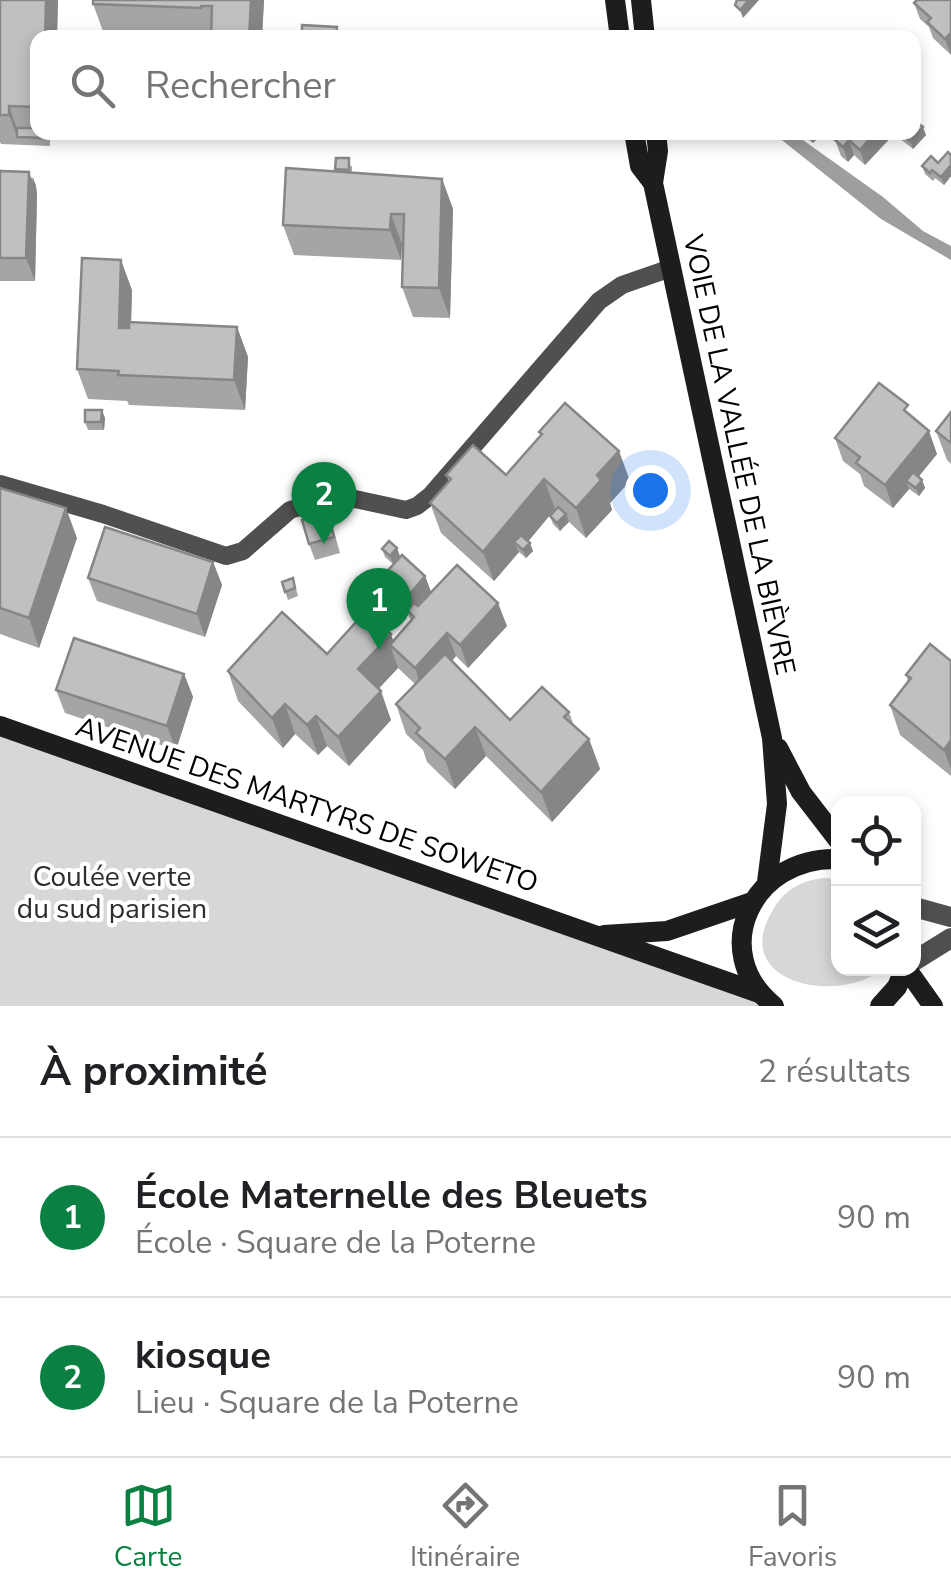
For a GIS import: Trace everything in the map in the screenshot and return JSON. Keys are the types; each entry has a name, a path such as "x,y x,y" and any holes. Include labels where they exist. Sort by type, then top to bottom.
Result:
{"main road":[{"path":"616,0 619,30"},
{"path":"628,0 631,30"},
{"path":"641,0 644,30"},
{"name":"VOIE DE LA VALLÉE DE LA BIÈVRE","path":"635,140 640,166 654,184"},
{"name":"VOIE DE LA VALLÉE DE LA BIÈVRE","path":"657,140 654,184 670,268 772,738 777,804 768,882"},
{"name":"AVENUE DES MARTYRS DE SOWETO","path":"0,726 595,935 765,1001"},
{"name":"VOIE DE LA VALLÉE DE LA BIÈVRE","path":"772,738 801,792 831,831"},
{"path":"765,1001 745,964 743,932 752,902 768,882 788,867 812,859 831,859"},
{"name":"AVENUE DES MARTYRS DE SOWETO","path":"595,935 667,930 752,902"},
{"path":"880,1006 902,976"},
{"path":"912,976 933,1006"}],"street":[{"path":"0,484 226,556 244,552 290,510 313,502 355,498 406,510 430,495 599,301 622,285 670,268"},
{"path":"921,909 951,916"},
{"path":"921,957 951,938"}],"green space":[{"name":"Coulée verte du sud parisien","path":"0,736 766,1006 0,1006"},
{"path":"831,878 831,976 870,976 840,986 816,986 776,970 765,955 763,935 777,903 794,887"}],"shaded area":[{"path":"782,140 803,140 923,231 951,246 951,260 881,219"}],"building":[{"path":"0,0 46,0 45,30 30,30 30,107 9,106 9,115 0,115"},
{"path":"93,0 251,0 249,30 211,30 212,6 93,4"},
{"path":"737,0 749,0 740,10 735,5"},
{"path":"951,0 951,33 945,39 927,22 931,18 914,3"},
{"path":"302,25 337,27 337,30 302,30"},
{"path":"17,128 30,128 30,137 17,137"},
{"path":"849,140 868,140 860,150"},
{"path":"948,152 951,165 941,177 922,166 931,156 938,163"},
{"path":"336,158 349,158 349,170 335,169"},
{"path":"286,168 442,179 439,288 402,287 404,214 391,214 390,230 283,225"},
{"path":"0,171 29,172 26,258 0,258"},
{"path":"82,258 121,260 119,328 129,328 129,322 237,327 234,380 118,375 119,371 77,369"},
{"path":"879,383 908,405 904,410 929,431 885,485 856,463 860,457 835,438"},
{"path":"565,403 619,451 597,475 601,480 576,508 544,479 483,552 430,503 451,479 446,475 473,445 506,475"},
{"path":"85,410 102,410 101,422 85,422"},
{"path":"951,412 951,443 936,431"},
{"path":"913,472 922,480 916,488 906,481"},
{"path":"0,488 66,508 29,618 0,608"},
{"path":"558,507 566,514 557,523 550,516"},
{"path":"327,512 334,537 309,544 302,520"},
{"path":"105,527 213,562 197,614 88,578"},
{"path":"521,535 530,543 523,550 514,542"},
{"path":"389,541 397,548 390,556 382,549"},
{"path":"402,555 425,576 405,600 381,578"},
{"path":"457,565 498,603 460,645 447,633 415,668 390,645 414,617 407,610 414,603 418,606"},
{"path":"293,578 295,588 285,592 282,582"},
{"path":"366,611 391,634 358,669 381,691 338,737 316,716 307,725 285,704 272,718 228,671 282,612 327,654"},
{"path":"74,638 184,674 167,726 56,690"},
{"path":"930,644 951,661 951,740 944,750 890,705 911,678 906,675"},
{"path":"445,654 510,720 542,687 569,712 564,717 589,739 541,792 475,727 445,759 416,733 420,728 396,704"}],"place":[{"name":"kiosque","path":"324,544"},
{"name":"École Maternelle des Bleuets","path":"379,650"}]}
